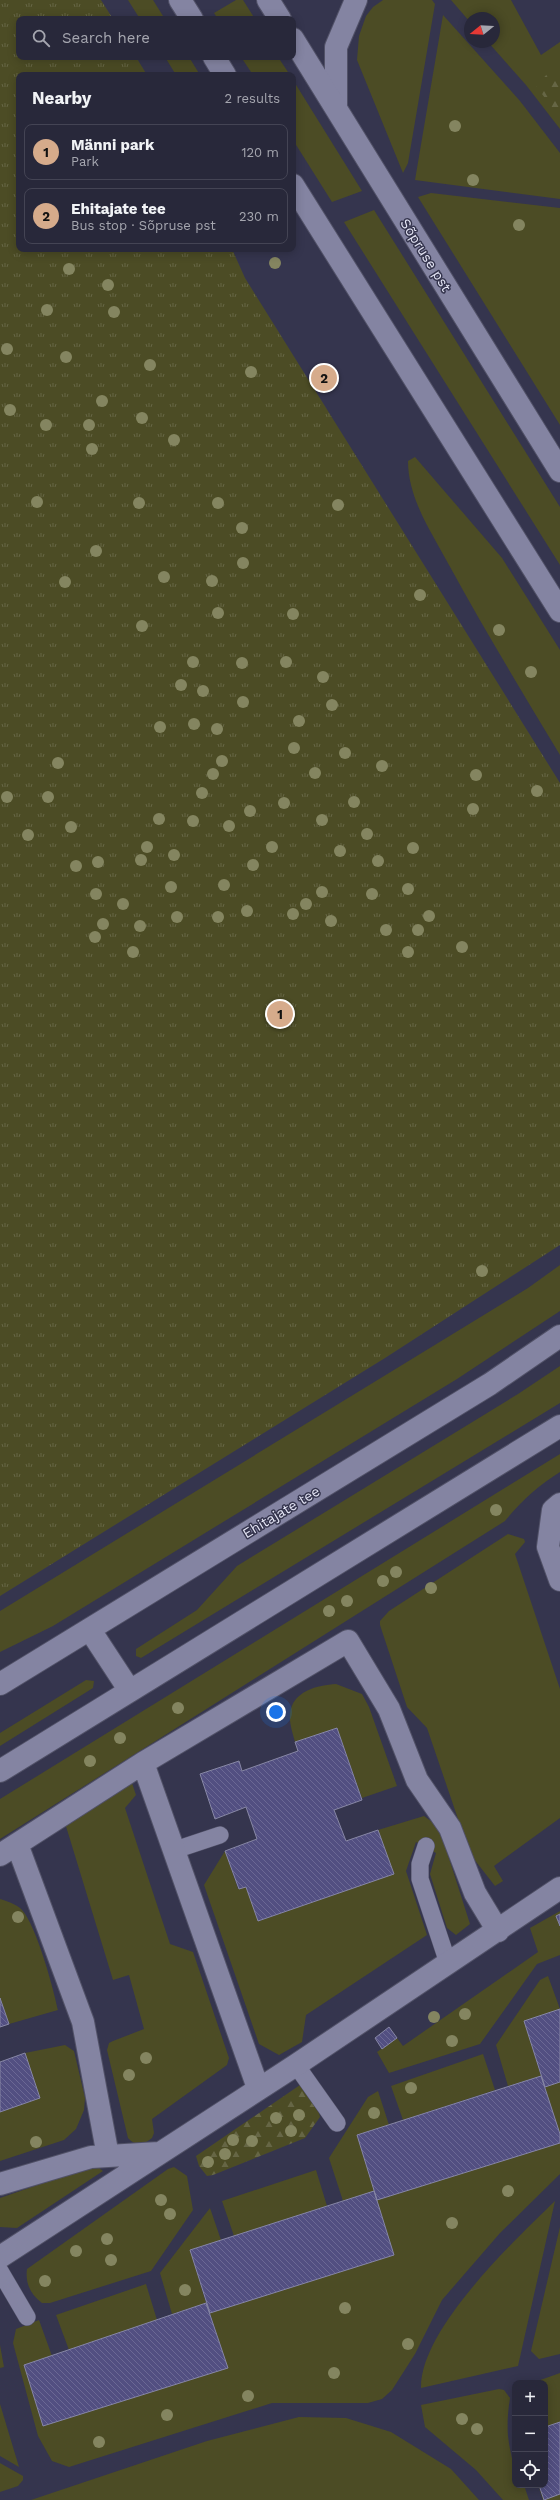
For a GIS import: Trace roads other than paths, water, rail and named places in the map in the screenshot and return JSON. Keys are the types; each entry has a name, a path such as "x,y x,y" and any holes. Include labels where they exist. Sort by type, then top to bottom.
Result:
{"main road":[{"path":"180,0 190,16"},
{"path":"268,0 278,16"},
{"path":"336,105 336,47 356,0"},
{"name":"Sõpruse pst","path":"296,44 336,105 560,471"},
{"path":"216,60 223,72"},
{"path":"296,190 560,611"},
{"name":"Ehitajate tee","path":"0,1684 490,1384 560,1336"},
{"path":"0,1771 560,1426"},
{"path":"560,1504 553,1510 548,1547 560,1580"},
{"path":"90,1630 130,1691"},
{"path":"108,2156 83,2022 8,1850 143,1763 348,1641 389,1709 417,1780 450,1828 475,1893 498,1932"},
{"path":"143,1763 258,2088"},
{"path":"0,2257 448,1963 498,1932 560,1888"},
{"path":"0,2184 92,2157 160,2153"}],"lane":[{"path":"175,1850 220,1835"},
{"path":"426,1846 420,1864 420,1879 448,1963"},
{"path":"296,2064 337,2123"},
{"path":"0,2271 27,2317"}],"place":[{"name":"Ehitajate tee","path":"324,378"},
{"name":"Männi park","path":"280,1014"}]}
